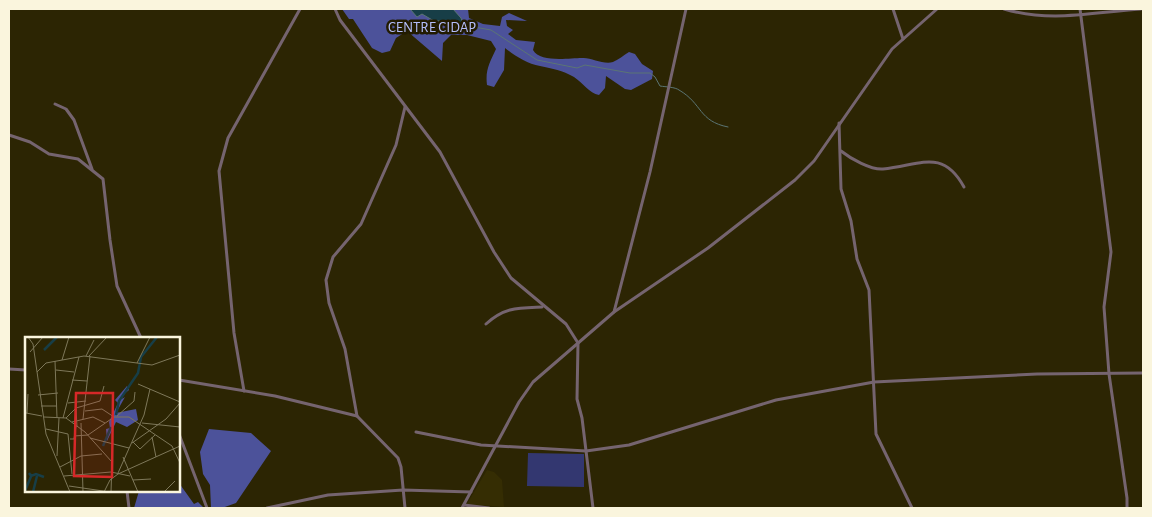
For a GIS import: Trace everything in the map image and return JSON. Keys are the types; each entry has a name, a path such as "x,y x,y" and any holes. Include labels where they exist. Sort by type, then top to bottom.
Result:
{"street":[{"path":"244,391 234,333 219,171 228,138 300,9"},
{"path":"335,9 340,20 440,152 494,252 511,278 542,306 566,324 578,343 577,399 582,418 593,508"},
{"path":"614,312 636,233 686,9"},
{"path":"894,9 903,39"},
{"path":"489,508 463,507 518,402 533,382 614,312 708,248 795,180 814,160 892,48 937,9"},
{"path":"1004,9 1023,14 1080,16 1141,9"},
{"path":"1080,9 1110,252 1104,306 1109,374 1127,508"},
{"path":"55,104 66,109 74,120 92,170"},
{"path":"405,106 396,145 362,224 333,257 326,280 329,303 345,349 356,416 364,426 396,454 401,466 405,508"},
{"path":"839,122 843,199 851,221 857,259 869,290 876,434 912,508"},
{"path":"9,135 30,142 49,154 78,159 103,179 110,240 118,286 141,337"},
{"path":"841,151 850,158 882,169 928,161 944,164 956,172 964,187"},
{"path":"486,324 498,314 510,309 542,306"},
{"path":"9,369 25,370"},
{"path":"416,432 496,446 586,451 629,445 776,400 874,382 1037,374 1143,373"},
{"path":"180,380 244,391 356,416"},
{"path":"180,437 207,508"},
{"path":"267,508 328,495 403,490 471,492"},
{"path":"127,492 129,508"}],"shaded area":[{"path":"410,9 453,9 461,18 464,28 447,26 445,21 434,21 422,14 417,17"},
{"path":"528,453 584,454 584,487 527,486"},
{"path":"487,470 494,472 502,480 504,507 467,504"}],"green space":[{"name":"CENTRE CIDAP","path":"342,9 468,9 469,18 483,24 500,26 502,17 509,13 527,21 506,20 507,26 513,30 508,34 516,40 535,42 533,50 542,57 555,59 586,58 609,63 629,52 635,54 642,64 653,71 652,79 631,90 625,89 606,76 605,88 599,95 592,92 570,75 530,63 517,57 505,48 504,70 494,87 487,85 488,66 496,49 491,41 467,35 451,35 443,43 442,61 407,31 396,38 390,51 382,53 372,48 353,19 349,19"},
{"path":"209,429 251,433 271,451 236,503 222,508 211,508 210,485 203,474 200,452"},
{"path":"180,484 194,504 198,502 204,508 134,508 139,492 180,492"}],"waterway":[{"path":"463,25 491,30 537,60 577,68 585,65 630,73 650,73 655,77 660,86 679,90 687,95 711,121 728,127"}]}
